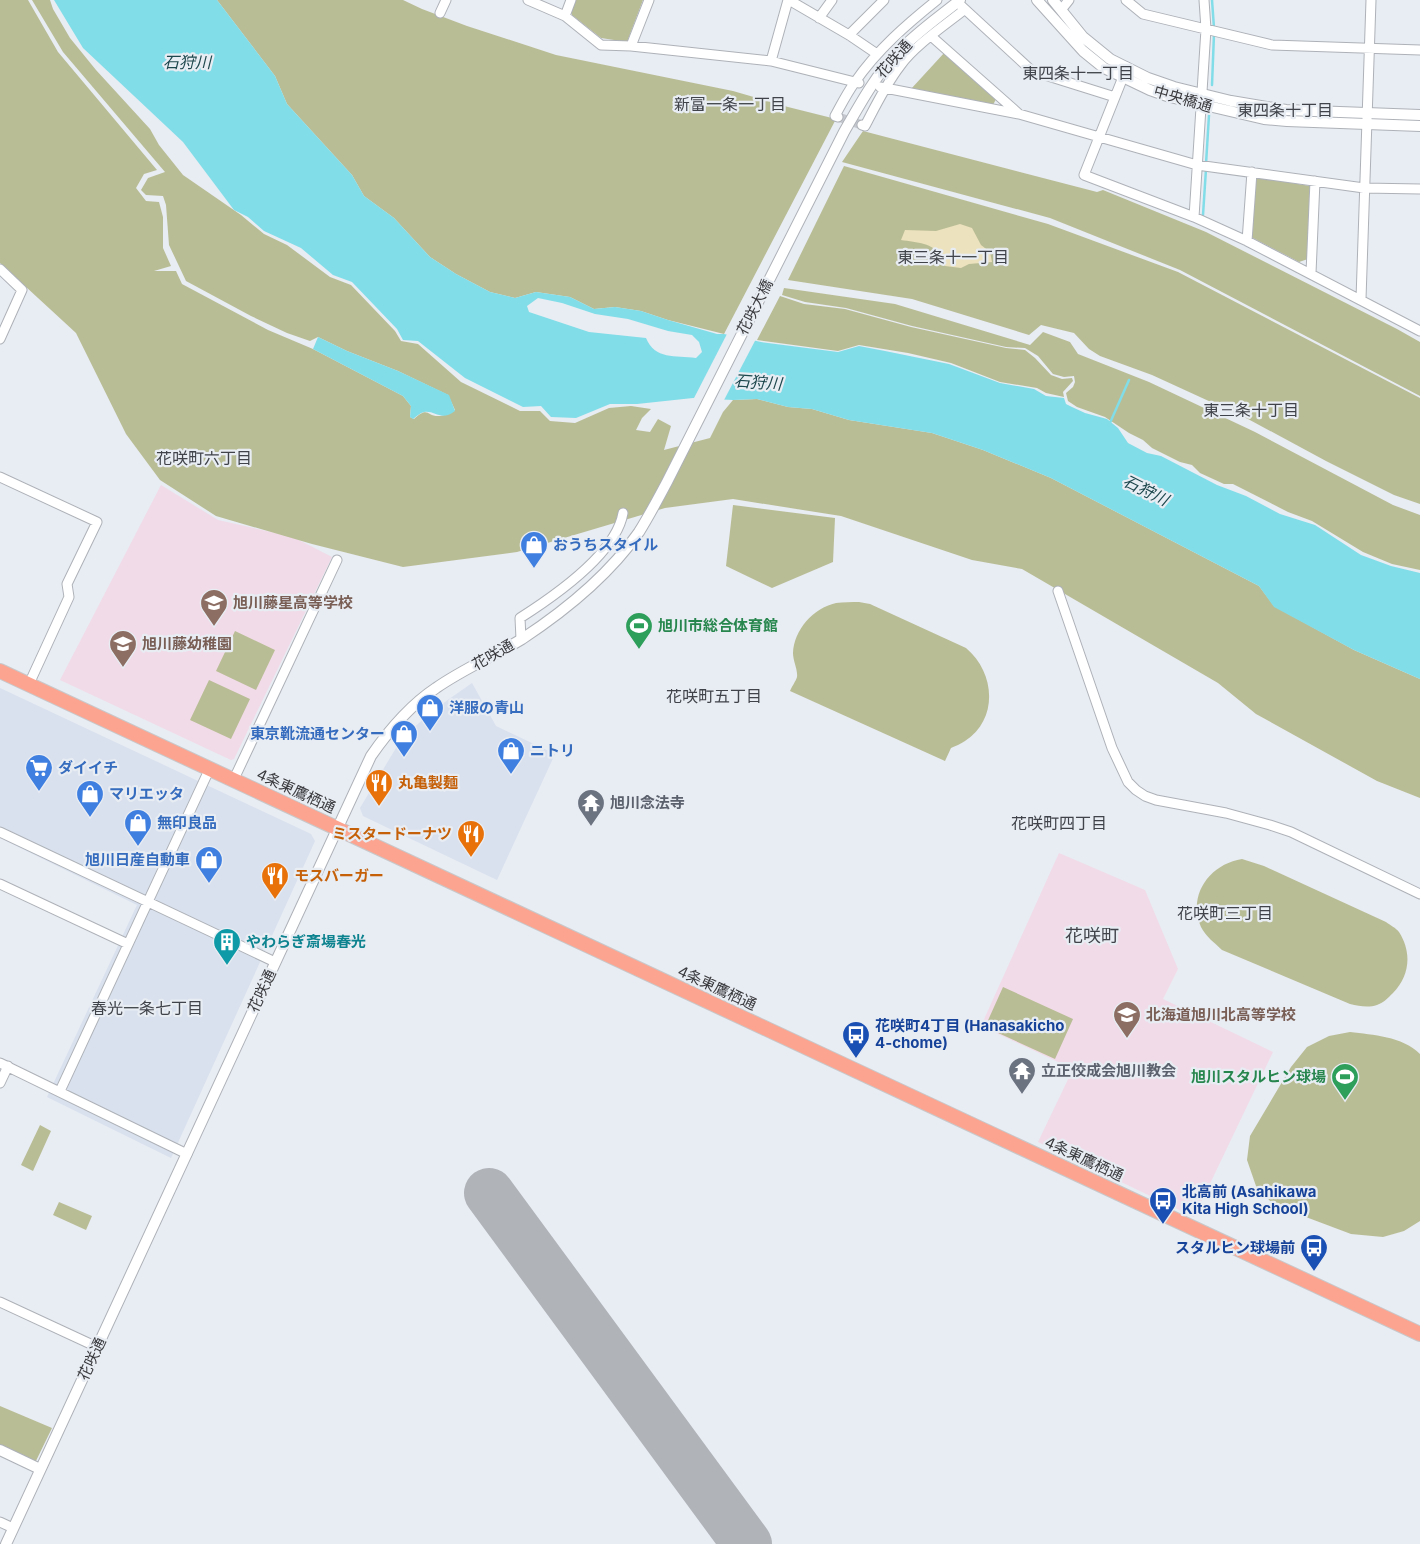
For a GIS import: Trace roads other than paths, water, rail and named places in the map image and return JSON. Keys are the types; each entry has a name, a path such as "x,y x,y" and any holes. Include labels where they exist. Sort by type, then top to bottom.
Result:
{"highway":[{"name":"4条東鷹栖通","path":"0,671 1420,1334"}],"street":[{"path":"440,14 446,0"},
{"path":"528,0 565,16 601,45 631,46 770,61 857,83"},
{"path":"565,16 571,0"},
{"path":"631,46 649,0"},
{"path":"770,61 788,0 877,54"},
{"path":"819,18 832,0"},
{"path":"849,36 884,0"},
{"path":"838,117 835,116 877,54 911,21 937,0"},
{"name":"中央橋通","path":"1037,0 1083,51 1104,68 1125,72"},
{"name":"中央橋通","path":"1053,0 1083,37 1150,90 1269,108 1420,115"},
{"path":"1061,10 1069,0"},
{"path":"1126,0 1144,14 1272,45 1420,50"},
{"path":"1194,216 1204,166 1200,99 1212,31 1204,0"},
{"path":"1361,299 1371,0"},
{"path":"862,125 865,126 883,88 901,64 931,36 960,2 1032,72 1114,97"},
{"name":"花咲通","path":"844,132 869,89 898,53 923,28 960,2"},
{"path":"931,36 1020,114"},
{"path":"1125,72 1084,175 1194,216 1311,273 1420,330"},
{"path":"883,88 1020,114 1204,166 1364,188 1420,189"},
{"name":"中央橋通","path":"1200,99 1264,119 1420,126"},
{"name":"花咲大橋","path":"667,482 844,132"},
{"path":"1247,241 1252,172"},
{"path":"1311,273 1315,181"},
{"path":"0,269 22,290 0,339"},
{"path":"0,477 97,522 68,584 68,597 29,684"},
{"name":"花咲通","path":"6,1544 372,756 400,718 437,687 521,639 589,589 638,532 667,482"},
{"path":"521,639 520,618 553,597 584,571 614,536 621,523 622,513"},
{"path":"234,779 337,560"},
{"path":"1058,591 1112,748 1128,782 1136,790 1156,800 1226,813 1277,827 1300,836 1420,894"},
{"path":"60,1091 210,768"},
{"path":"0,832 275,962"},
{"path":"0,884 128,944"},
{"path":"0,1083 4,1065 187,1154"},
{"path":"0,1302 97,1347"},
{"path":"0,1450 40,1468"},
{"path":"0,1522 13,1528"}],"water":[{"name":"石狩川","path":"54,0 217,0 275,76 287,104 352,175 364,196 394,218 430,257 456,274 490,292 515,298 536,292 570,297 594,309 615,307 641,311 717,334 761,342 838,352 859,346 949,364 1000,383 1034,389 1046,396 1064,398 1066,404 1072,407 1107,419 1118,428 1128,443 1147,453 1161,456 1217,485 1246,496 1280,514 1315,525 1361,555 1391,566 1420,573 1420,679 1354,650 1274,607 1259,586 1051,478 983,450 932,433 849,420 812,409 788,407 757,399 693,398 637,404 610,404 576,418 551,417 541,406 523,407 465,378 418,341 403,340 397,329 352,282 333,275 301,248 264,231 248,217 234,210 183,142 83,48","holes":["538,298 562,303 595,314 628,319 668,331 692,335 699,342 702,352 696,358 666,355 655,350 646,338 589,332 529,312 527,306"]},
{"path":"318,337 449,395 455,411 446,416 424,412 413,419 410,417 411,406 403,396 313,349"}],"waterway":[{"path":"1212,0 1214,28"},
{"path":"1212,85 1214,34"},
{"path":"1206,164 1209,115"},
{"path":"1203,215 1206,169"},
{"path":"1109,425 1129,380"}],"tunnel":[{"path":"838,117 862,125"}],"place":[{"name":"おうちスタイル","path":"534,569"},
{"name":"旭川藤星高等学校","path":"214,627"},
{"name":"旭川市総合体育館","path":"639,650"},
{"name":"旭川藤幼稚園","path":"123,668"},
{"name":"洋服の青山","path":"430,732"},
{"name":"東京靴流通センター","path":"404,758"},
{"name":"ニトリ","path":"511,775"},
{"name":"ダイイチ","path":"39,792"},
{"name":"丸亀製麺","path":"379,807"},
{"name":"マリエッタ","path":"90,818"},
{"name":"旭川念法寺","path":"591,827"},
{"name":"無印良品","path":"138,847"},
{"name":"ミスタードーナツ","path":"471,858"},
{"name":"旭川日産自動車","path":"209,884"},
{"name":"モスバーガー","path":"275,900"},
{"name":"やわらぎ斎場春光","path":"227,966"},
{"name":"北海道旭川北高等学校","path":"1127,1039"},
{"name":"花咲町4丁目 (Hanasakicho 4-chome)","path":"856,1059"},
{"name":"立正佼成会旭川教会","path":"1022,1095"},
{"name":"旭川スタルヒン球場","path":"1345,1101"},
{"name":"北高前 (Asahikawa Kita High School)","path":"1163,1225"},
{"name":"スタルヒン球場前","path":"1314,1272"}],"district":[{"name":"東四条十一丁目","path":"1078,73"},
{"name":"新富一条一丁目","path":"730,104"},
{"name":"東四条十丁目","path":"1285,110"},
{"name":"東三条十一丁目","path":"953,257"},
{"name":"東三条十丁目","path":"1251,410"},
{"name":"花咲町六丁目","path":"204,458"},
{"name":"花咲町五丁目","path":"714,696"},
{"name":"花咲町四丁目","path":"1059,823"},
{"name":"花咲町三丁目","path":"1225,913"},
{"name":"花咲町","path":"1092,936"},
{"name":"春光一条七丁目","path":"147,1008"}]}
